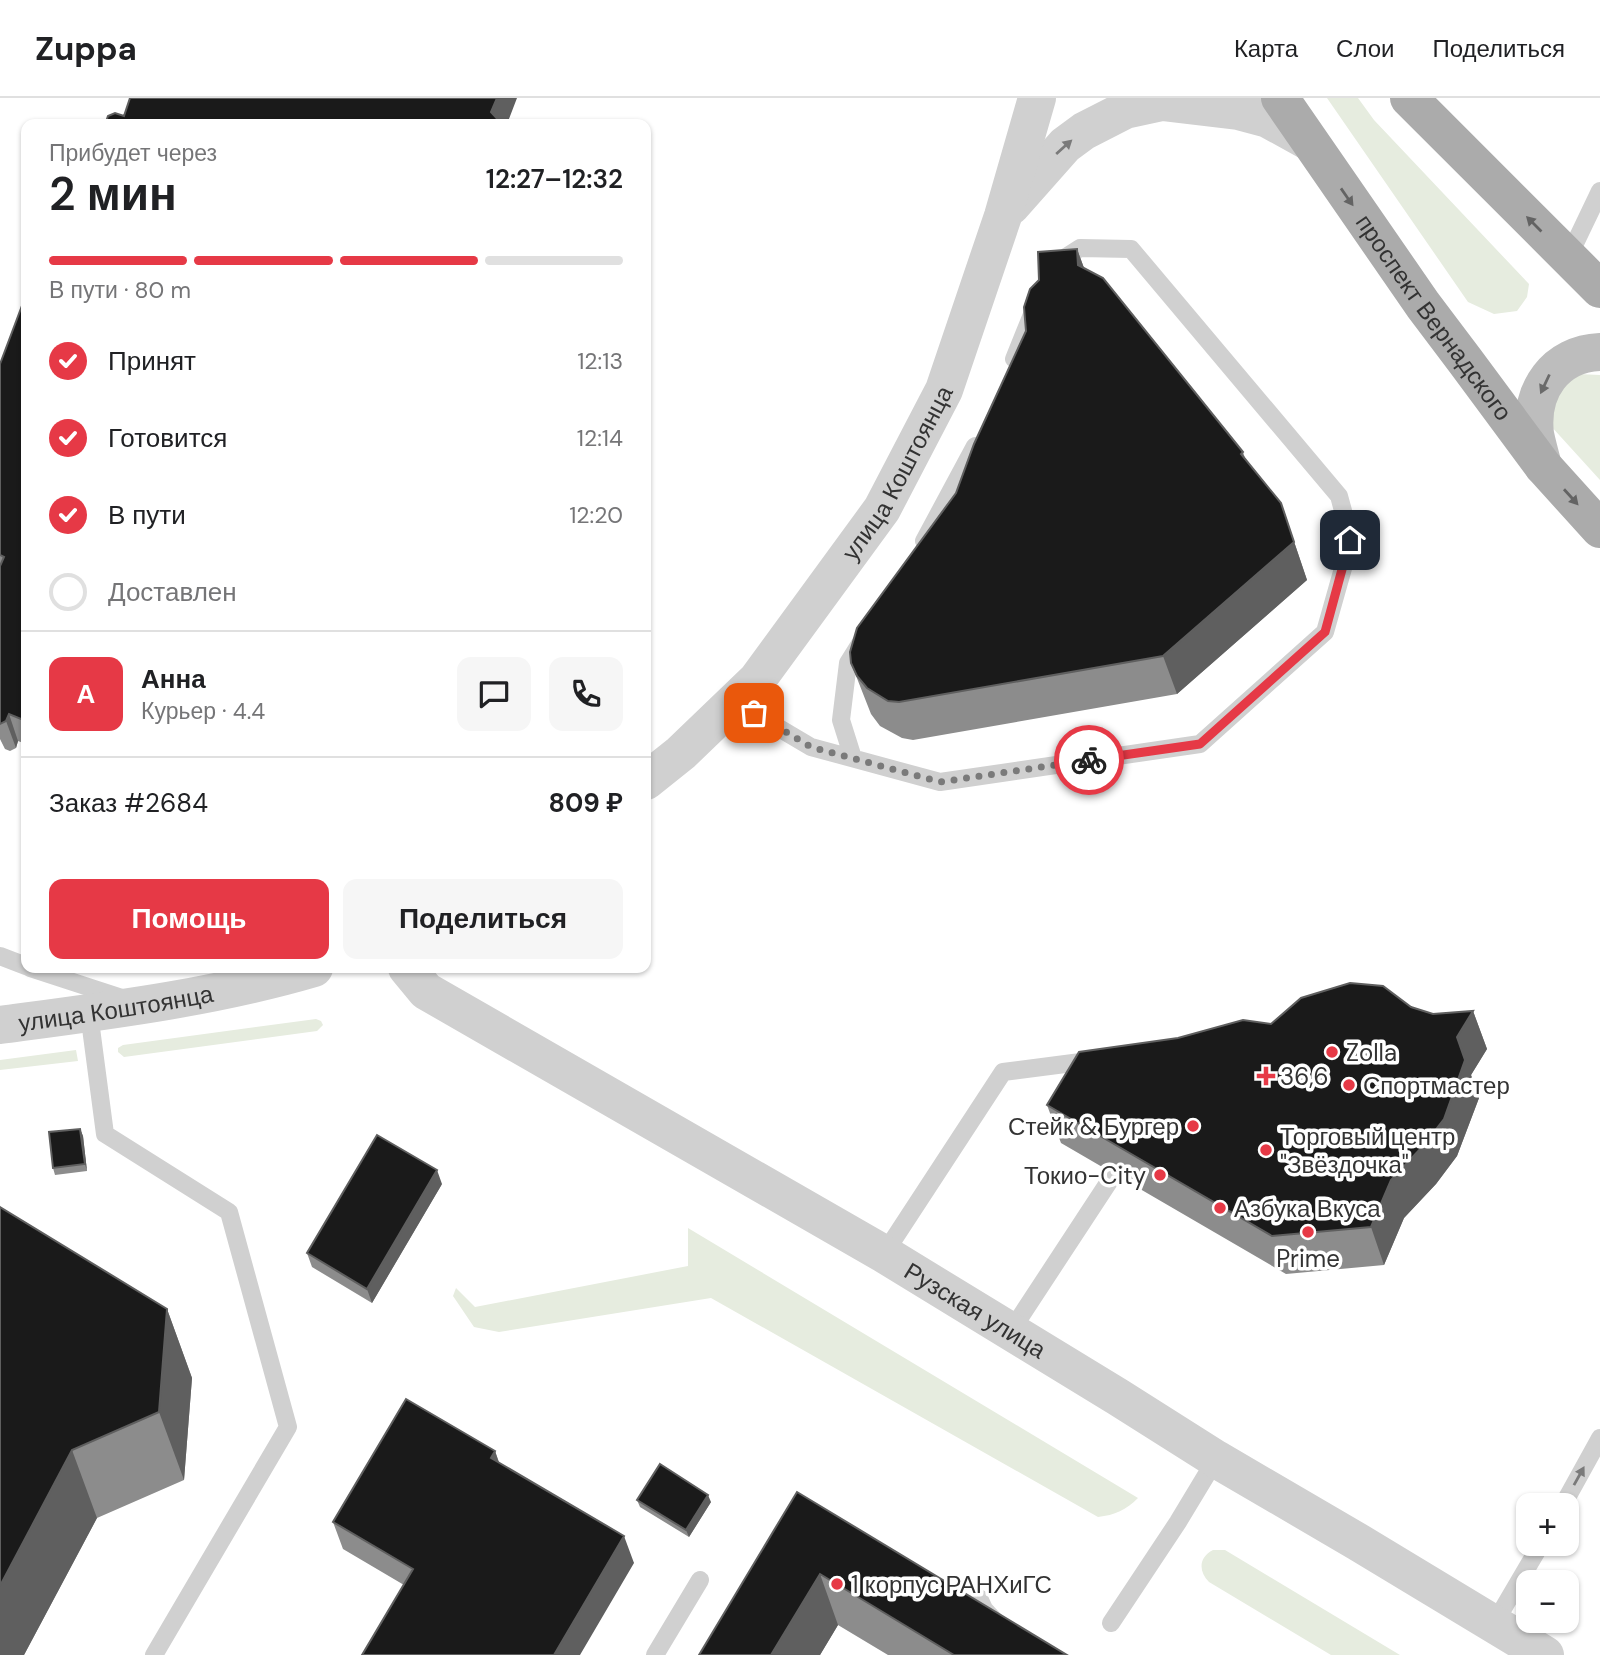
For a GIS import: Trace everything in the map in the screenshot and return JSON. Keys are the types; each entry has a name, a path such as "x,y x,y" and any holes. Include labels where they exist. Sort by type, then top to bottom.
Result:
{"main road":[{"name":"проспект Вернадского","path":"1280,98 1423,305 1543,466 1600,529"},
{"path":"1409,98 1600,289"},
{"path":"1543,466 1535,432 1537,404 1545,378 1563,362 1600,352"}],"street":[{"name":"улица Коштоянца","path":"651,777 681,753 757,680 882,509 944,390 1003,216 1037,98"},
{"path":"1003,216 1065,145 1084,131 1125,110 1162,102 1238,111 1268,119 1308,141"},
{"name":"улица Коштоянца","path":"0,1025 142,1004 266,982 297,973"},
{"name":"Рузская улица","path":"411,973 426,990 884,1254 1216,1460 1545,1655"}],"lane":[{"path":"1568,258 1600,191"},
{"path":"735,702 811,747 940,782 1200,744 1325,632 1350,540 1339,496 1131,248 1080,248 1050,268 1007,374"},
{"path":"916,556 981,434"},
{"path":"853,758 841,720 848,663 875,621"},
{"path":"0,956 21,964"},
{"path":"44,973 142,1004"},
{"path":"89,1013 105,1133 229,1212 288,1427 154,1655"},
{"path":"884,1254 1003,1072 1111,1058"},
{"path":"1011,1331 1114,1174"},
{"path":"1570,1493 1598,1445"},
{"path":"1111,1623 1184,1514 1216,1460"},
{"path":"1494,1625 1534,1556"},
{"path":"656,1655 700,1580"},
{"path":"979,1598 984,1609 1012,1634"}],"shaded area":[{"path":"1327,98 1358,98 1374,120 1529,284 1527,297 1517,311 1494,314 1468,302"},
{"path":"1578,374 1600,375 1600,480 1550,425 1550,401"},
{"path":"316,1019 323,1025 317,1031 124,1057 118,1052 118,1048 123,1045"},
{"path":"76,1050 78,1061 0,1070 0,1060"},
{"path":"688,1228 1138,1498 1120,1511 1098,1517 711,1298 499,1332 474,1327 453,1296 456,1288 475,1307 688,1266"},
{"path":"1213,1550 1225,1550 1400,1655 1331,1655 1209,1582 1203,1573 1202,1564 1205,1556"}],"building":[{"path":"130,98 497,98 491,112 497,119 107,119 115,113 124,116"},
{"path":"1077,249 1078,265 1103,278 1281,503 1294,542 1163,656 899,702 888,701 867,688 851,663 850,652 857,628 956,493 974,444 1026,331 1024,307 1030,289 1039,280 1038,252"},
{"path":"21,308 21,719 9,714 6,721 0,724 0,566 4,557 0,555 0,364"},
{"name":"Торговый центр \"Звёздочка\"","path":"1350,983 1383,986 1411,1007 1433,1014 1473,1011 1457,1037 1465,1060 1444,1119 1391,1180 1371,1227 1272,1236 1047,1105 1079,1052 1178,1038 1243,1020 1271,1024 1301,998"},
{"path":"80,1129 85,1164 53,1168 49,1132"},
{"path":"377,1135 437,1170 367,1289 307,1253"},
{"path":"0,1207 167,1309 159,1412 72,1450 0,1586"},
{"path":"406,1399 495,1451 491,1458 624,1536 554,1655 362,1655 413,1569 333,1522"},
{"path":"660,1464 708,1495 686,1530 637,1500"},
{"path":"797,1492 1067,1655 954,1655 820,1574 771,1655 699,1655"}],"way so far":[{"path":"754,713 811,747 940,782 1089,760"}],"place":[{"name":"Zolla","path":"1332,1052"},
{"name":"36,6","path":"1266,1076"},
{"name":"Спортмастер","path":"1349,1085"},
{"name":"Стейк & Бургер","path":"1193,1126"},
{"name":"Торговый центр \"Звёздочка\"","path":"1266,1150"},
{"name":"Токио-City","path":"1160,1175"},
{"name":"Азбука Вкуса","path":"1220,1208"},
{"name":"Prime","path":"1308,1232"},
{"name":"1 корпус РАНХиГС","path":"837,1584"}],"route":[{"path":"1089,760 1200,744 1325,632 1350,540"}]}
